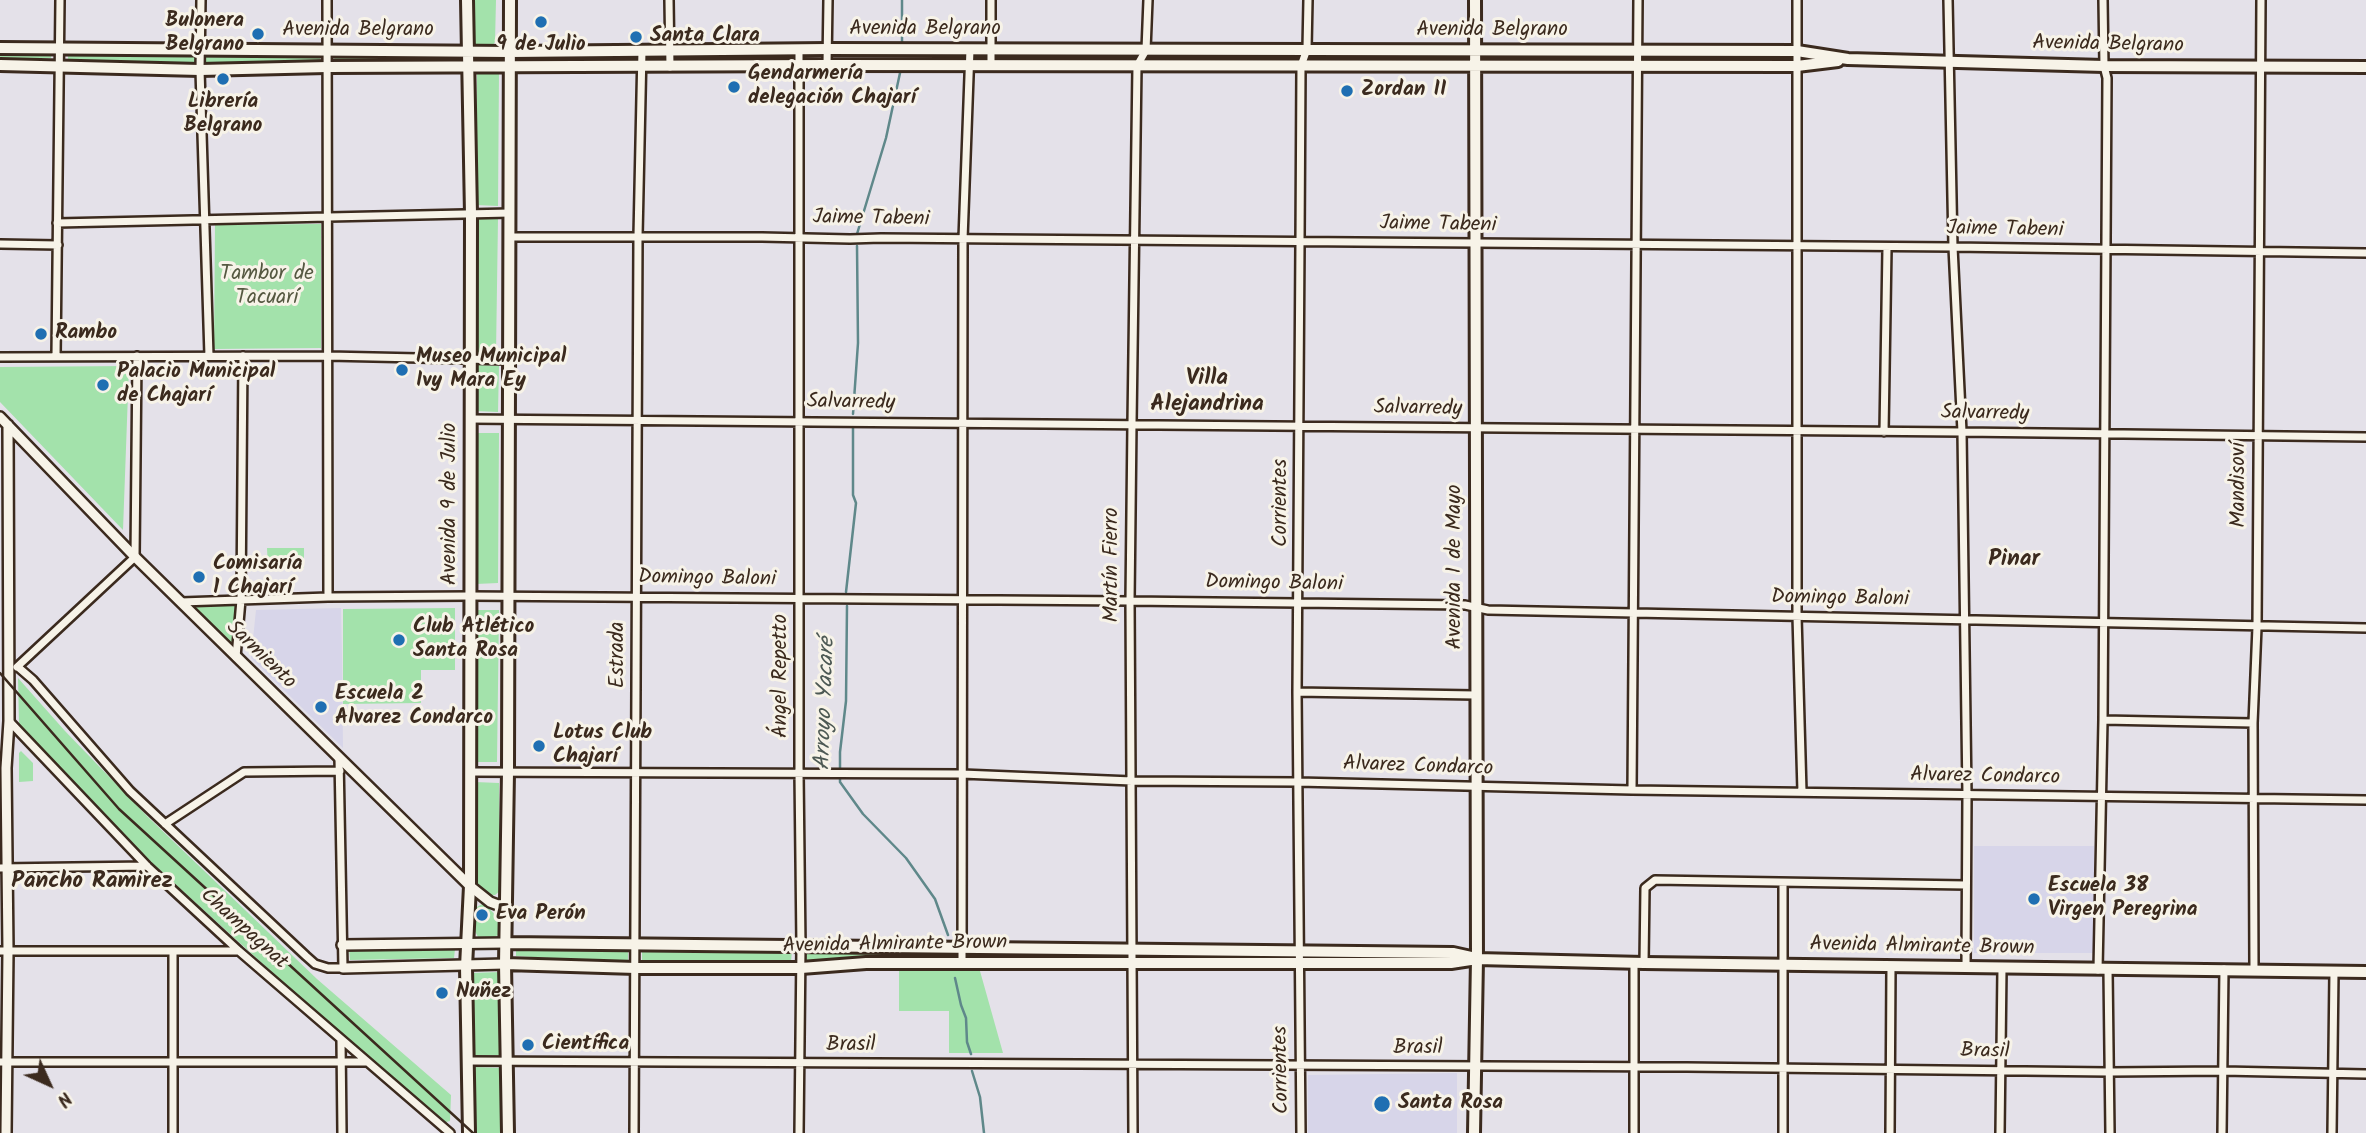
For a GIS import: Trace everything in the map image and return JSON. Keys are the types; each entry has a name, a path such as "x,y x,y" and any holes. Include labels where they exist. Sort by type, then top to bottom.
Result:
{"main road":[{"name":"Avenida 9 de Julio","path":"467,0 471,214 470,886 466,967 469,1133"},
{"path":"508,1133 505,964 510,0"},
{"name":"Avenida 1 de Mayo","path":"1474,1133 1477,959 1475,0"},
{"name":"Avenida Belgrano","path":"0,48 510,52 828,49 1797,51 1849,59 2104,66 2366,67"},
{"name":"Avenida Belgrano","path":"0,65 200,70 827,65 1797,66 1849,59"},
{"name":"Avenida Almirante Brown","path":"506,943 1133,951 1300,957"},
{"name":"Avenida Almirante Brown","path":"505,964 636,968 801,968 866,963 1133,963 1453,953 1477,959 1639,963 2366,972"}],"street":[{"path":"56,356 60,0"},
{"path":"201,0 200,70 209,356"},
{"path":"327,0 328,597"},
{"path":"669,0 670,67"},
{"path":"827,65 828,0"},
{"path":"990,0 991,66"},
{"name":"Martín Fierro","path":"1133,1133 1130,601 1132,424 1137,66 1146,50 1147,0"},
{"name":"Corrientes","path":"1301,1133 1297,692 1301,66 1307,49 1308,0"},
{"path":"1632,790 1638,0"},
{"path":"1797,0 1797,616 1802,792"},
{"path":"1948,0 1953,247 1962,432 1967,795 1966,966"},
{"path":"2103,0 2104,66 2107,78 2101,797 2103,970 2110,1133"},
{"name":"Mandisoví","path":"2254,970 2253,723 2257,627 2261,0"},
{"path":"962,963 963,239 970,49"},
{"name":"Estrada","path":"634,1133 638,236 642,50"},
{"name":"Ángel Repetto","path":"799,50 799,773 802,946 799,1133"},
{"path":"57,223 510,213"},
{"name":"Jaime Tabeni","path":"509,237 799,237 2366,253"},
{"path":"0,244 58,245"},
{"path":"1884,432 1887,248"},
{"path":"14,668 135,557 137,356"},
{"path":"236,657 241,600 243,356"},
{"path":"0,357 328,356 509,360"},
{"name":"Sarmiento","path":"0,417 135,557 470,886 490,902 506,908"},
{"name":"Salvarredy","path":"470,419 2366,437"},
{"path":"8,425 9,657"},
{"name":"Domingo Baloni","path":"181,602 328,597 509,596 1299,603 1465,605 1488,610 2366,628"},
{"path":"0,649 9,657 14,668 3,768 3,1062 6,1133"},
{"path":"14,668 33,680 113,772 165,824 244,772 340,771"},
{"path":"1297,692 1475,695"},
{"name":"Champagnat","path":"0,706 9,720 147,866 239,951 450,1133"},
{"path":"2103,720 2253,723"},
{"path":"339,758 343,968"},
{"name":"Alvarez Condarco","path":"470,772 962,774 1132,781 2366,800"},
{"name":"Avenida Almirante Brown","path":"165,824 315,964 328,968 466,967 505,964"},
{"path":"3,868 147,866"},
{"path":"1634,1133 1639,963 1645,888 1650,882 1966,885"},
{"path":"1783,883 1783,1133"},
{"name":"Avenida Almirante Brown","path":"342,945 506,943"},
{"path":"4,951 239,951"},
{"path":"173,952 173,1133"},
{"path":"1890,1133 1891,966"},
{"path":"2000,1133 2002,968"},
{"path":"2222,1133 2224,969"},
{"path":"2332,1133 2334,972"},
{"path":"341,1040 342,1133"},
{"name":"Brasil","path":"469,1061 2109,1072 2223,1070 2366,1074"},
{"path":"3,1062 366,1062"}],"shaded area":[{"name":"Escuela 2 Alvarez Condarco","path":"341,608 343,748 251,658 256,610"},
{"name":"Escuela 38 Virgen Peregrina","path":"1974,846 2094,846 2094,953 1974,953"},
{"name":"Santa Rosa","path":"1457,1073 1457,1133 1308,1133 1308,1075"}],"green space":[{"path":"471,0 496,0 495,42 492,46 477,46 471,39"},
{"path":"0,51 51,51 51,58 0,58"},
{"path":"68,55 197,56 197,64 68,64"},
{"path":"335,55 458,57 458,65 334,63"},
{"path":"206,56 320,57 320,64 206,64"},
{"path":"477,71 499,71 498,206 476,205"},
{"path":"476,219 498,219 496,353 475,353"},
{"name":"Tambor de Tacuarí","path":"321,224 321,348 214,349 215,225"},
{"path":"477,365 499,366 498,412 476,411"},
{"path":"129,366 123,530 0,402 0,367"},
{"path":"478,433 499,433 498,583 476,584"},
{"path":"267,548 304,548 304,568 268,569"},
{"path":"239,602 235,653 185,604"},
{"name":"Club Atlético Santa Rosa","path":"455,608 455,670 421,670 421,703 343,704 343,609"},
{"path":"476,610 499,610 497,762 474,762"},
{"path":"18,678 148,817 317,979 451,1095 450,1121 443,1123 330,1025 120,834 19,725"},
{"path":"21,751 33,763 33,781 19,782"},
{"path":"475,782 499,783 500,891 495,895 488,895 475,881"},
{"path":"484,903 500,920 498,935 494,937 478,937 475,931 475,908"},
{"path":"349,948 455,949 454,958 350,960"},
{"path":"628,948 628,963 516,956 516,949"},
{"path":"642,949 792,950 791,962 642,961"},
{"path":"806,950 949,952 949,958 807,960"},
{"path":"973,954 1120,954 1120,959 973,958"},
{"path":"1142,955 1284,956 1284,959 1142,958"},
{"path":"899,967 980,971 1003,1053 949,1053 949,1011 899,1011"},
{"path":"500,972 504,1055 474,1055 472,973"},
{"path":"474,1067 502,1068 500,1133 474,1131"}],"waterway":[{"name":"Arroyo Yacaré","path":"902,0 902,42"},
{"name":"Arroyo Yacaré","path":"857,234 886,138 900,73"},
{"name":"Arroyo Yacaré","path":"853,414 858,343 857,246"},
{"name":"Arroyo Yacaré","path":"846,592 856,503 853,495 853,428"},
{"name":"Arroyo Yacaré","path":"847,606 846,701 840,752 840,782 863,814 906,858 935,899 948,935"},
{"name":"Arroyo Yacaré","path":"955,978 966,1018 967,1042 971,1054"},
{"name":"Arroyo Yacaré","path":"972,1071 980,1097 984,1133"}],"railway":[{"path":"0,673 119,809 473,1133"}],"place":[{"name":"9 de Julio","path":"541,22"},
{"name":"Bulonera Belgrano","path":"258,34"},
{"name":"Santa Clara","path":"636,37"},
{"name":"Librería Belgrano","path":"223,79"},
{"name":"Gendarmería delegación Chajarí","path":"734,87"},
{"name":"Zordan II","path":"1347,91"},
{"name":"Rambo","path":"41,334"},
{"name":"Museo Municipal Ivy Mara Ey","path":"402,370"},
{"name":"Palacio Municipal de Chajarí","path":"103,385"},
{"name":"Comisaría 1 Chajarí","path":"199,577"},
{"name":"Club Atlético Santa Rosa","path":"399,640"},
{"name":"Escuela 2 Alvarez Condarco","path":"321,707"},
{"name":"Lotus Club Chajarí","path":"539,746"},
{"name":"Escuela 38 Virgen Peregrina","path":"2034,899"},
{"name":"Eva Perón","path":"482,915"},
{"name":"Nuñez","path":"442,993"},
{"name":"Científica","path":"528,1045"},
{"name":"Santa Rosa","path":"1382,1104"}],"district":[{"name":"Villa Alejandrina","path":"1207,393"},
{"name":"Pinar","path":"2014,561"},
{"name":"Pancho Ramirez","path":"92,883"}]}
